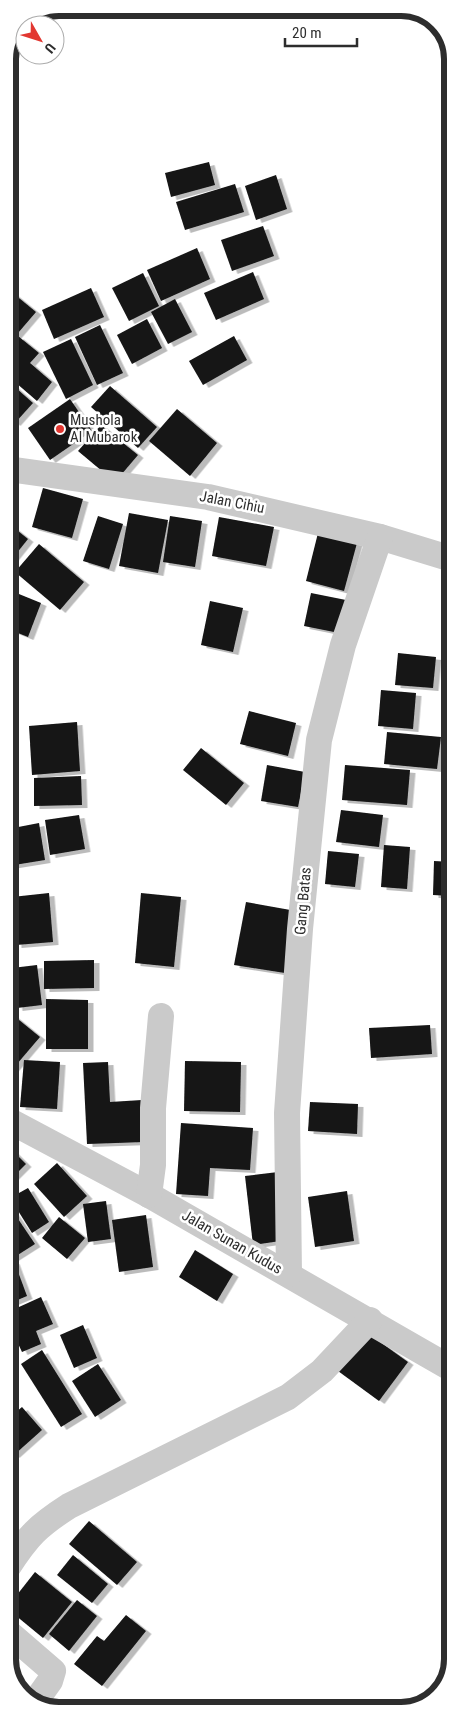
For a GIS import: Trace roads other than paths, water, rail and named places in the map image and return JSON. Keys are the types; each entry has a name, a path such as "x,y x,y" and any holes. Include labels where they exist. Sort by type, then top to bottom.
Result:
{"street":[{"name":"Jalan Cihiu","path":"16,470 208,497 380,537 444,557"},
{"name":"Gang Batas","path":"289,1274 287,1113 300,929 319,740 343,645 380,537"},
{"path":"149,1195 153,1165 152,1108 161,1016"},
{"name":"Jalan Sunan Kudus","path":"16,1124 149,1195 370,1320 444,1364"},
{"path":"16,1555 40,1525 69,1506 288,1397 322,1371 370,1320"},
{"path":"16,1640 53,1671 50,1681 39,1696"}],"place":[{"name":"Mushola Al Mubarok","path":"60,429"}]}
